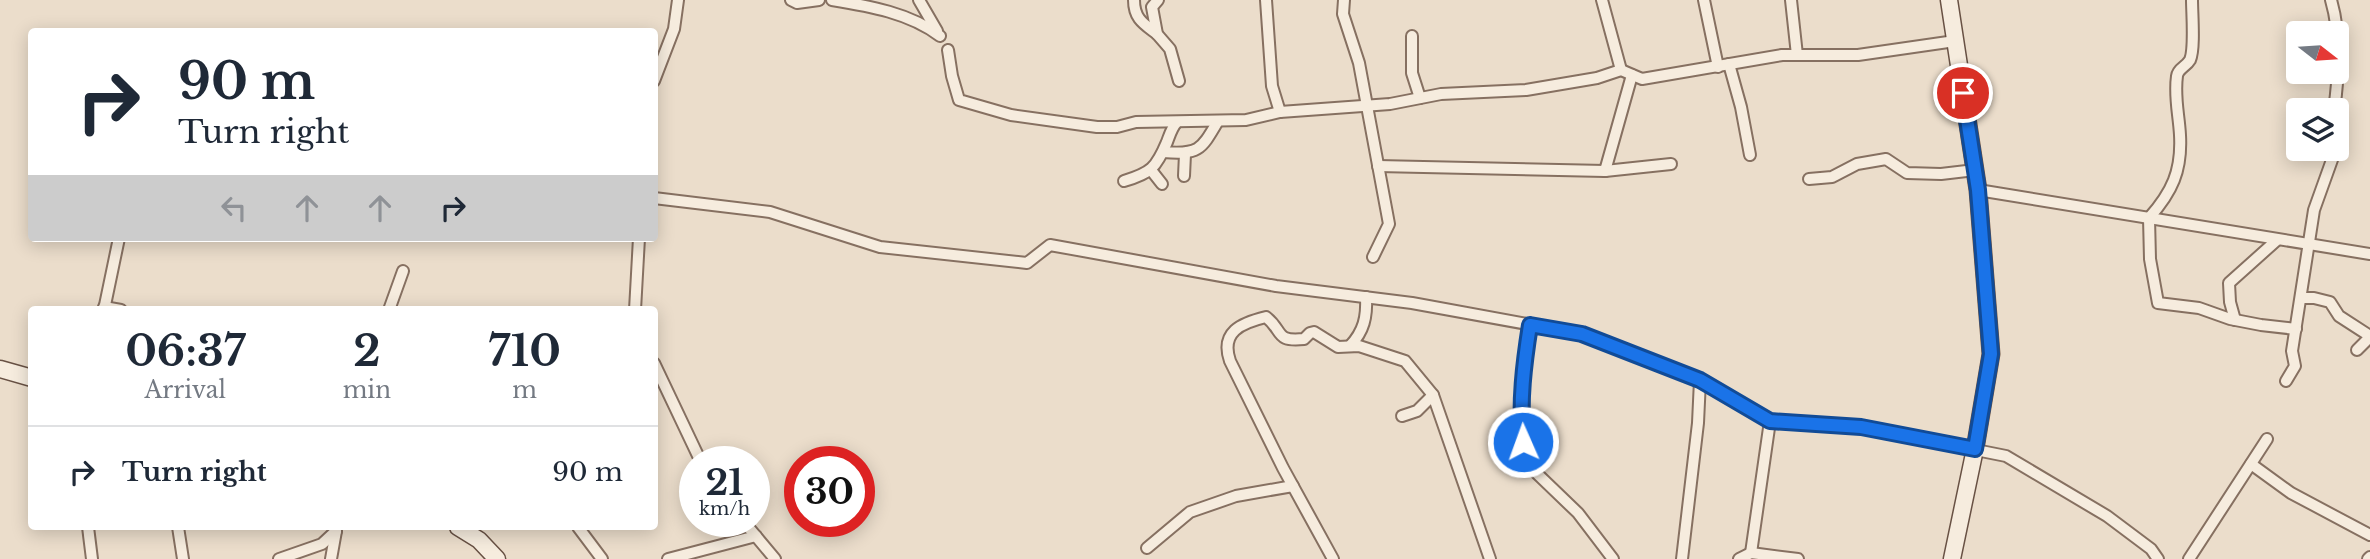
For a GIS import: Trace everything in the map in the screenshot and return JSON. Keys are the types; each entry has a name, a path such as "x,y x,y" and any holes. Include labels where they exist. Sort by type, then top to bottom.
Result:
{"main road":[{"path":"1949,0 1978,190 1991,354 1952,559"},
{"path":"0,369 28,377"},
{"path":"463,530 480,540 497,559"}],"street":[{"path":"658,71 674,29 678,0"},
{"path":"791,0 797,3 819,0"},
{"path":"832,0 875,7 929,27 940,36 919,0"},
{"path":"1134,0 1142,24 1157,34 1170,49 1179,81"},
{"path":"1157,34 1152,7 1158,0"},
{"path":"1266,0 1272,86 1280,111"},
{"path":"1344,0 1343,14 1359,63 1389,224 1373,257"},
{"path":"1602,0 1626,73 1605,172"},
{"path":"1704,0 1723,66 1741,107 1750,155"},
{"path":"1791,0 1797,55"},
{"path":"2192,0 2190,59 2178,72 2175,101 2180,134 2179,169 2164,202 2149,218 2150,259 2158,303 2199,309 2235,320 2296,329"},
{"path":"2331,0 2336,18 2338,84 2336,98"},
{"path":"1412,36 1412,73 1420,98"},
{"path":"948,50 951,76 959,100 1011,115 1097,127 1117,127 1136,122 1246,120 1280,111 1367,105 1441,94 1526,90 1626,73 1643,79 1782,55 1858,55 1955,41"},
{"path":"1163,152 1185,154 1203,146 1218,121"},
{"path":"1124,181 1145,175 1151,170 1177,122"},
{"path":"1184,176 1185,154"},
{"path":"1809,179 1832,177 1857,164 1886,159 1907,173 1941,174 1975,170"},
{"path":"2286,381 2295,366 2292,351 2314,210 2332,161"},
{"path":"1378,166 1605,172 1671,164"},
{"path":"1151,170 1161,184"},
{"path":"1978,190 2370,254"},
{"path":"658,198 770,212 880,247 1027,263 1050,245 1276,286 1366,297 1582,334 1700,380 1770,421 1861,427 2006,456 2085,503 2151,549 2158,559"},
{"path":"2235,320 2229,283 2277,240"},
{"path":"105,306 118,242"},
{"path":"635,306 639,242"},
{"path":"390,306 403,271"},
{"path":"1350,346 1361,332 1367,316 1366,297"},
{"path":"2301,298 2330,302 2339,316 2370,337 2357,350"},
{"path":"1334,559 1234,373 1226,344 1234,330 1242,325 1266,317 1280,336 1286,339 1304,339 1314,332 1338,347 1359,346 1405,361 1433,394 1490,559"},
{"path":"1530,325 1524,364 1521,421 1525,462 1578,513 1613,559"},
{"path":"658,371 693,446"},
{"path":"1682,559 1698,423 1700,380"},
{"path":"1402,416 1417,411 1433,394"},
{"path":"1751,553 1770,421"},
{"path":"2189,559 2267,439"},
{"path":"2251,464 2291,493 2370,535"},
{"path":"1147,548 1190,512 1236,496 1293,486"},
{"path":"88,530 92,559"},
{"path":"178,530 183,559"},
{"path":"279,559 322,544 335,530"},
{"path":"331,559 336,530"},
{"path":"581,530 602,559"},
{"path":"668,559 752,537"},
{"path":"757,537 775,559"},
{"path":"1739,559 1751,553 1798,559"}],"route":[{"path":"1523,442 1521,421 1524,364 1530,325 1582,334 1700,380 1770,421 1861,427 1975,449 1991,354 1978,190 1963,93"}]}
